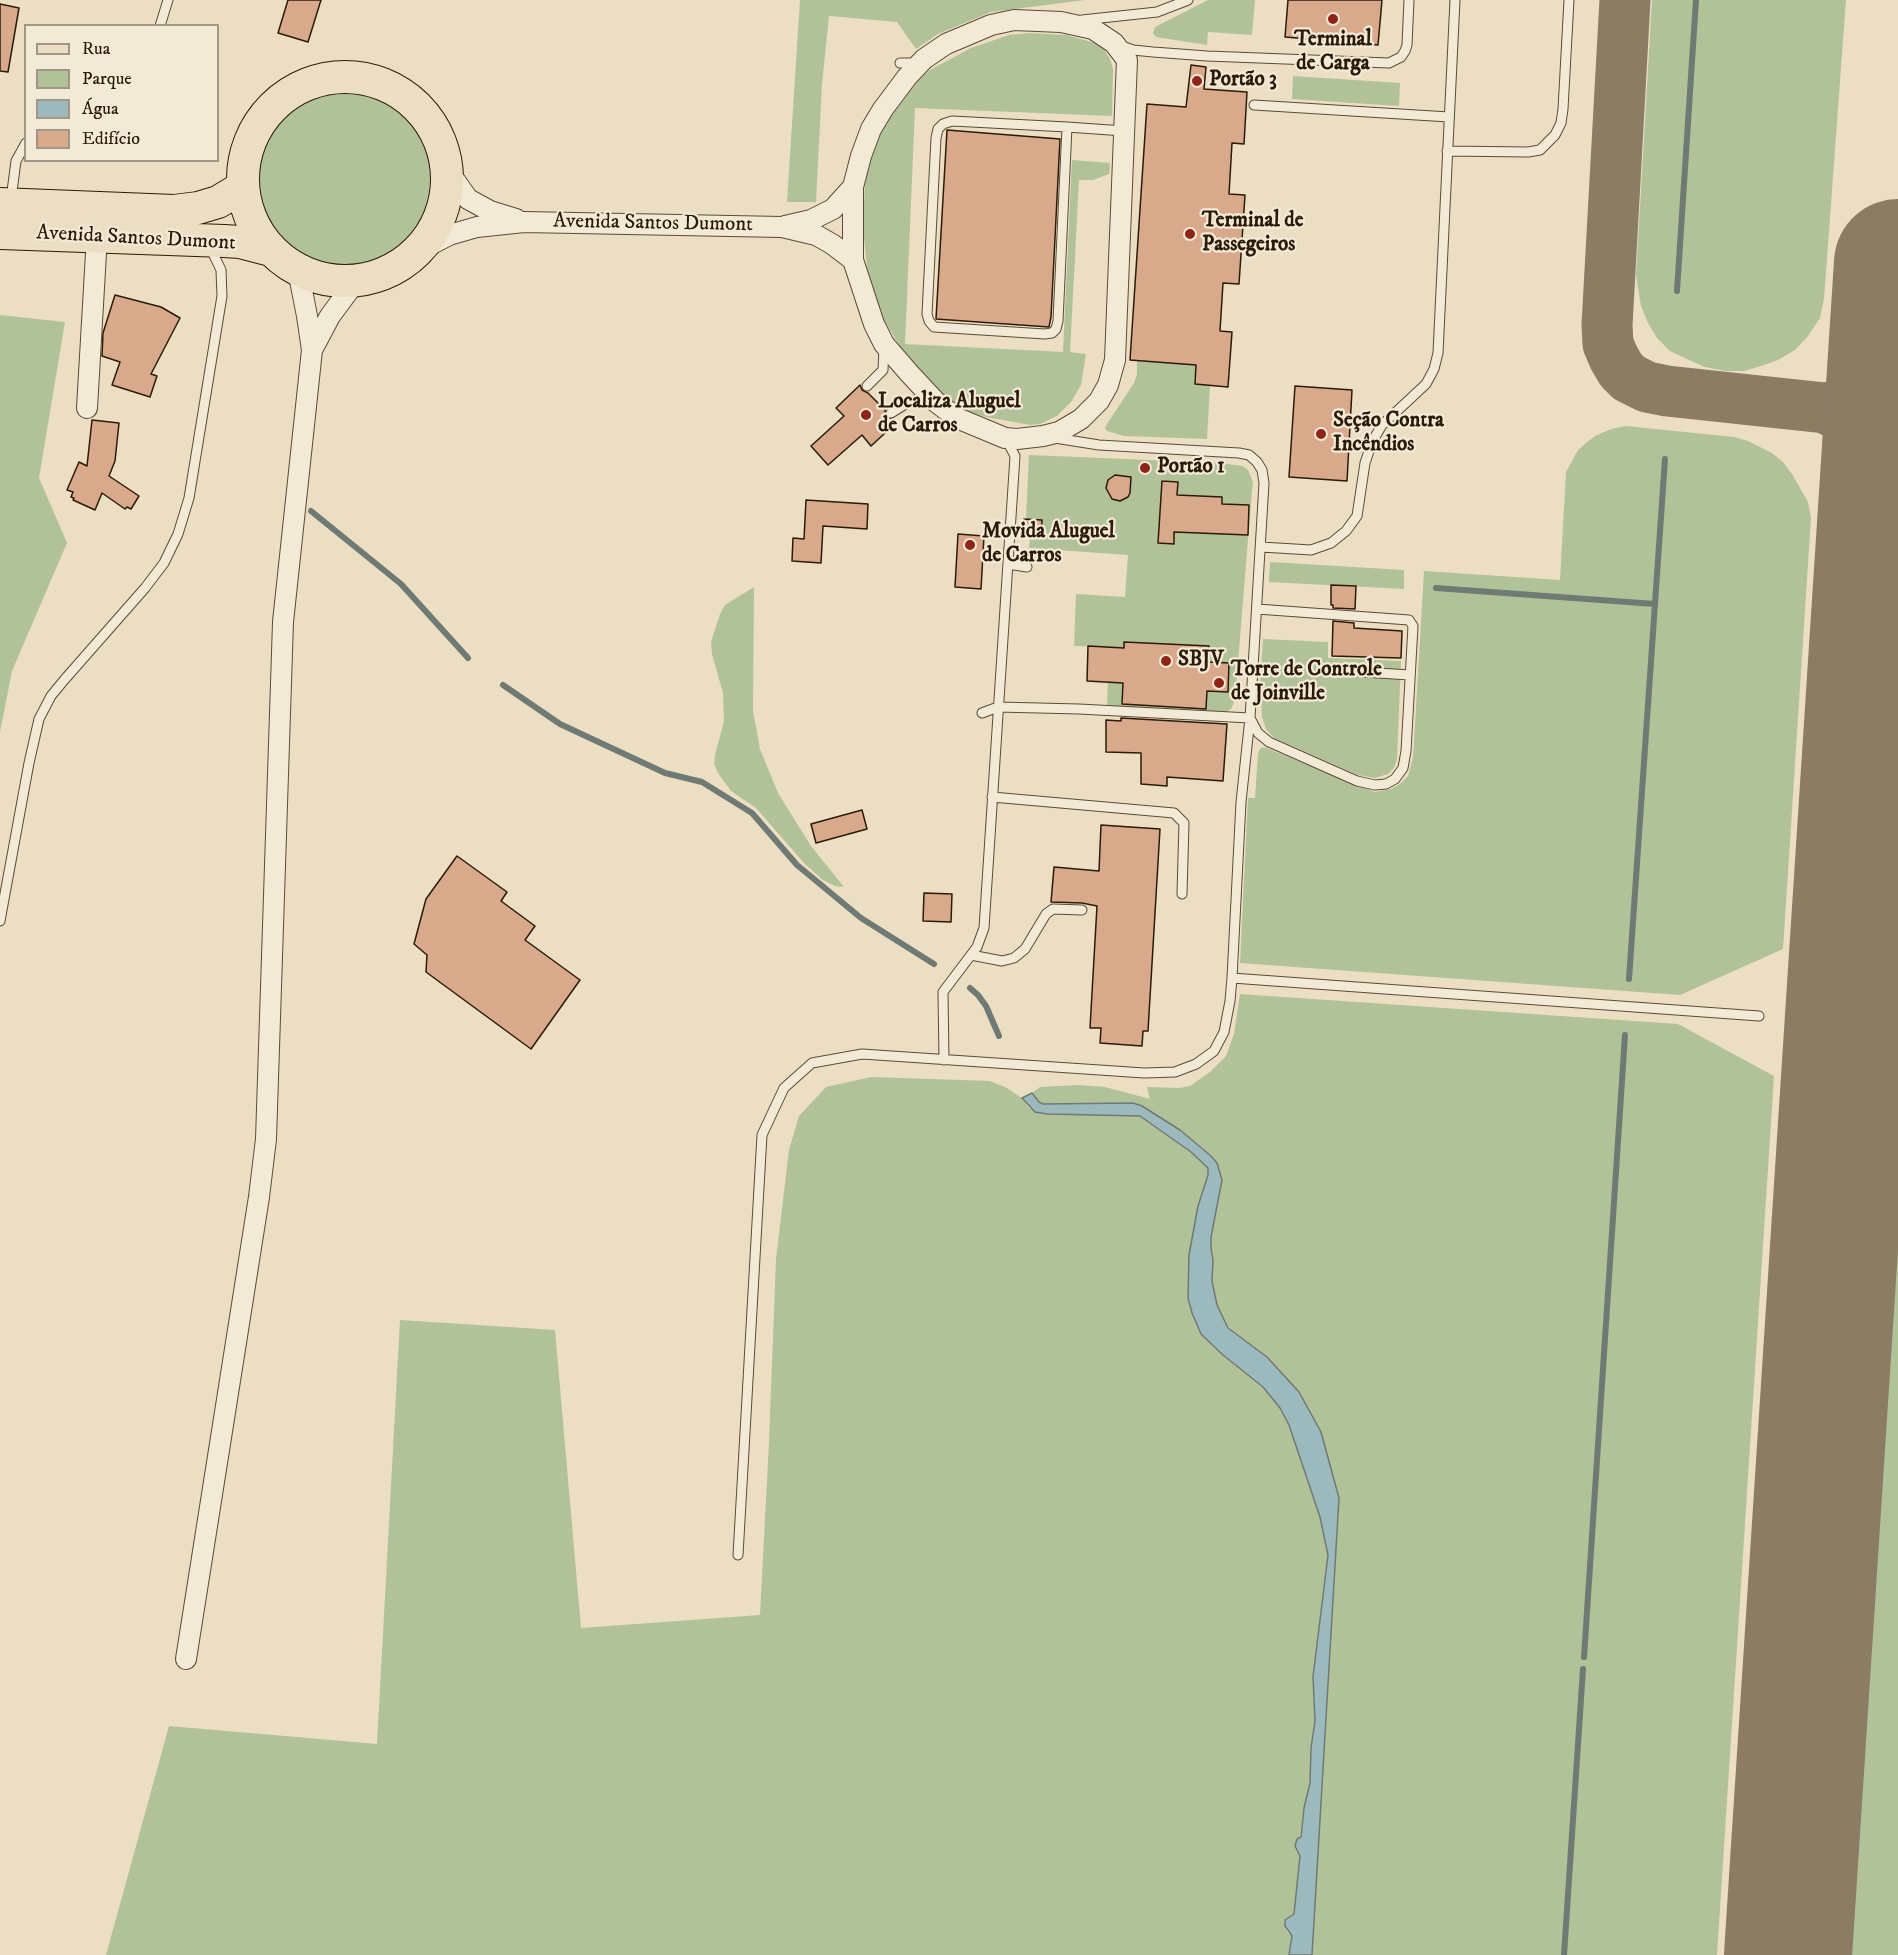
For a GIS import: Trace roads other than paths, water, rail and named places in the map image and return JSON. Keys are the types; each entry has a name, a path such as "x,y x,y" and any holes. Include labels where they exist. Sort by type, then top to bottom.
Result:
{"main road":[{"path":"339,77 371,80 400,94 423,114 439,140 447,169 446,198 436,226 420,250 393,270 356,281 329,281 298,270 271,250 251,221 243,187 245,154 258,125 279,100 307,84 339,77"},
{"name":"Avenida Santos Dumont","path":"5,204 174,211 198,208 218,202 243,187"},
{"name":"Avenida Santos Dumont","path":"0,233 240,242 271,250"}],"street":[{"path":"1014,20 1061,22 1093,29 1114,43 1127,60 1115,360 1108,385 1099,400 1081,419 1059,432 1036,437 1005,438 957,418 936,402 884,344 866,304 853,260 853,187 861,156 871,129 883,109 924,59 946,44 991,26 1014,20"},
{"name":"Avenida Santos Dumont","path":"447,169 468,199 490,211 524,222"},
{"name":"Avenida Santos Dumont","path":"782,227 811,220 833,209 853,187"},
{"name":"Avenida Santos Dumont","path":"420,250 477,227 524,222 782,227 816,235 853,260"},
{"path":"87,408 97,236"},
{"path":"186,1659 266,1139 283,622 312,350 298,270"},
{"path":"312,350 330,316 356,281"}],"lane":[{"path":"161,24 168,0"},
{"path":"1061,22 1157,12 1188,0"},
{"path":"1114,43 1133,50 1153,52 1389,63 1401,57 1405,51 1409,0"},
{"path":"1261,547 1311,550 1331,543 1346,531 1357,516 1365,463 1372,441 1382,425 1426,384 1434,369 1438,353 1455,0"},
{"path":"1447,151 1528,152 1540,150 1555,135 1561,123 1563,109 1569,0"},
{"path":"900,63 911,63 924,59"},
{"path":"1254,105 1449,117"},
{"path":"1067,127 1056,329 1052,333 1044,334 934,327 927,314 936,138 938,129 943,123 952,121 1067,127 1124,131"},
{"path":"5,204 16,161 24,147"},
{"path":"0,921 39,718 64,679 145,588 164,563 178,534 189,498 222,296 221,270 206,240"},
{"path":"867,386 883,370 884,344"},
{"path":"891,413 917,400 936,402"},
{"path":"738,1555 762,1135 784,1088 812,1064 862,1054 1144,1073 1175,1072 1196,1064 1214,1051 1224,1032 1232,978 1241,802 1250,718 1261,547 1264,483 1262,470 1249,455 1239,453 1099,445 1036,437 1015,456"},
{"path":"944,1060 943,992 971,956 984,927 1015,456 1005,438"},
{"path":"1008,564 1027,567"},
{"path":"1250,718 1258,733 1269,742 1357,781 1375,785 1386,784 1395,779 1402,768 1413,626 1406,619 1257,609"},
{"path":"1362,672 1410,675"},
{"path":"982,713 998,708 1079,709 1250,718"},
{"path":"992,797 1174,813 1184,823 1182,894"},
{"path":"971,956 1002,961 1014,958 1025,949 1046,914 1053,909 1082,910"},
{"path":"1232,978 1759,1016"}],"water":[{"path":"1032,1093 1043,1104 1133,1103 1142,1106 1180,1130 1217,1163 1222,1180 1211,1248 1212,1281 1217,1305 1228,1328 1267,1357 1299,1392 1321,1432 1339,1498 1312,1955 1289,1955 1292,1936 1285,1926 1285,1920 1294,1914 1300,1856 1295,1846 1297,1839 1301,1837 1304,1808 1310,1783 1311,1748 1315,1721 1313,1677 1328,1555 1320,1517 1289,1425 1280,1408 1263,1387 1201,1334 1192,1313 1188,1298 1189,1255 1208,1168 1191,1152 1140,1116 1035,1112 1022,1098"}],"waterway":[{"path":"1677,291 1696,0"},
{"path":"1629,979 1665,459"},
{"path":"311,511 401,584 468,658"},
{"path":"1436,588 1655,604"},
{"path":"503,685 560,724 665,773 702,782 752,813 797,865 861,918 934,964"},
{"path":"970,988 986,1006 999,1036"},
{"path":"1584,1657 1625,1035"},
{"path":"1564,1955 1583,1669"}],"place":[{"name":"Terminal de Carga","path":"1333,19"},
{"name":"Portão 3","path":"1197,81"},
{"name":"Terminal de Passegeiros","path":"1190,234"},
{"name":"Localiza Aluguel de Carros","path":"866,415"},
{"name":"Seção Contra Incêndios","path":"1321,434"},
{"name":"Portão 1","path":"1145,468"},
{"name":"Movida Aluguel de Carros","path":"970,545"},
{"name":"SBJV","path":"1166,661"},
{"name":"Torre de Controle de Joinville","path":"1219,683"}]}
